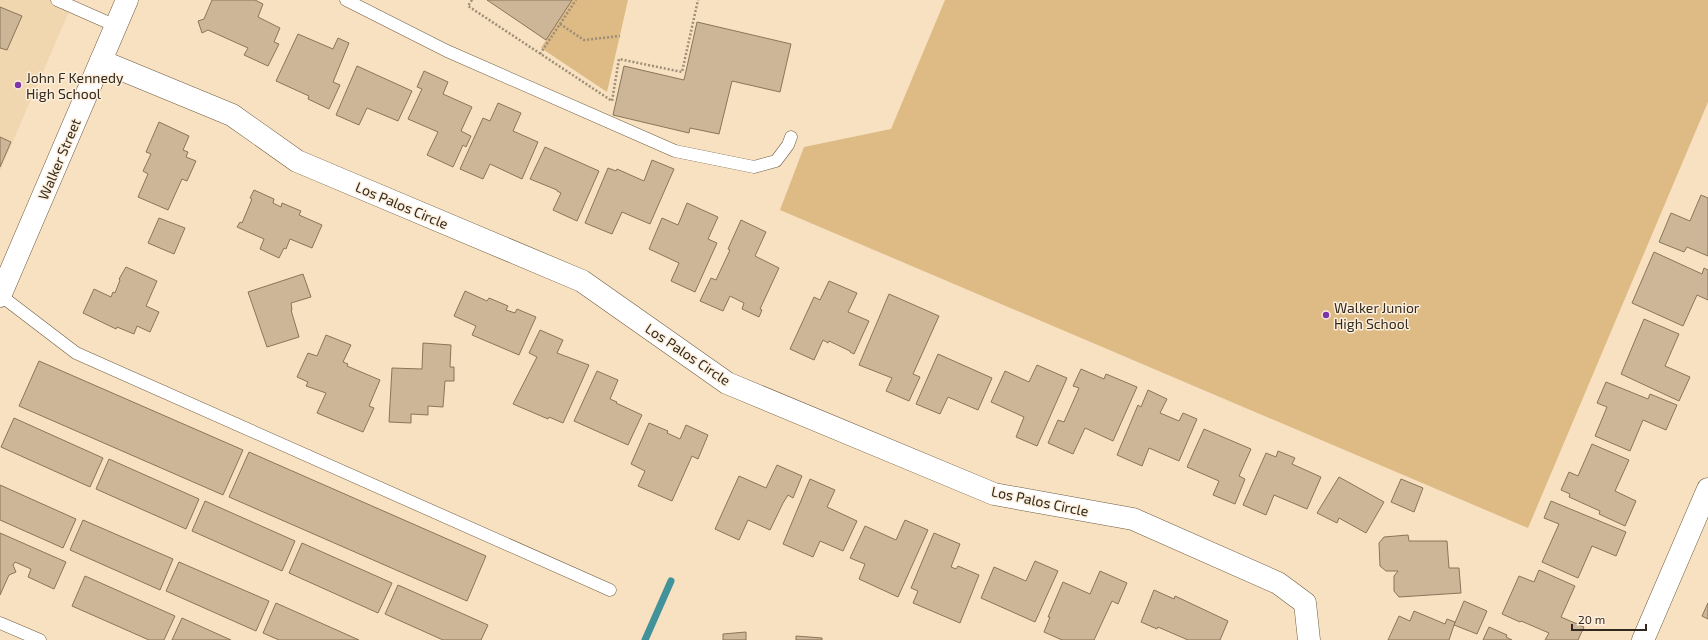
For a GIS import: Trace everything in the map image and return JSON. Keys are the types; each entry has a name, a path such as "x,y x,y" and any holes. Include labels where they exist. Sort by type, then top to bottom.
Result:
{"street":[{"name":"Walker Street","path":"0,295 127,0"},
{"name":"Los Palos Circle","path":"101,60 232,115 297,161 582,281 727,383 994,494 1133,519 1278,583 1304,603 1309,640"},
{"path":"1643,640 1707,492"}],"lane":[{"path":"57,0 116,26"},
{"path":"346,0 447,51 675,151 754,167 776,162 788,145 791,137"},
{"path":"0,295 76,354 610,590"},
{"path":"0,623 40,640"}],"path":[{"path":"472,0 468,6 612,101 619,59 682,72 698,0"},
{"path":"540,54 576,0"},
{"path":"560,24 584,40 620,36"}],"shaded area":[{"name":"John F Kennedy High School","path":"0,0 74,0 0,171"},
{"path":"572,0 628,0 607,92 541,48"},
{"name":"Walker Junior High School","path":"945,0 1708,0 1708,102 1528,528 780,210 804,147 891,129"}],"building":[{"path":"212,0 255,0 263,4 258,17 280,28 274,42 279,44 268,66 244,55 248,48 208,30 202,33 198,21 204,19"},
{"path":"487,0 572,0 546,40"},
{"path":"0,7 22,16 7,50 0,48"},
{"path":"697,22 791,44 780,92 732,81 719,134 690,128 689,133 613,115 624,66 684,80"},
{"path":"298,34 333,49 338,38 349,43 333,82 340,85 329,109 308,99 309,96 276,81"},
{"path":"357,66 412,91 398,121 367,108 359,125 336,115"},
{"path":"424,71 448,82 443,94 472,107 461,131 471,136 466,147 463,145 453,167 427,155 438,132 408,119 422,89 417,87"},
{"path":"498,103 521,113 513,131 538,142 522,179 490,164 483,179 460,169 483,118 490,121"},
{"path":"159,122 189,136 183,150 188,152 186,157 196,161 187,181 182,179 168,210 138,197 148,174 143,171 151,154 146,152"},
{"path":"0,137 11,142 0,167"},
{"path":"545,147 599,171 577,221 553,210 561,193 530,179"},
{"path":"652,160 674,169 650,224 622,212 612,234 585,223 608,168 616,171 617,169 644,181"},
{"path":"254,190 274,199 273,203 281,207 282,203 301,211 299,215 322,225 312,248 290,239 286,249 284,248 279,258 260,249 264,239 237,227 240,222 242,223"},
{"path":"1701,195 1708,198 1708,256 1687,247 1684,252 1659,242 1671,213 1690,221"},
{"path":"687,203 718,217 708,239 717,243 695,292 671,281 679,263 649,249 662,218 678,225"},
{"path":"159,218 185,228 174,254 148,243"},
{"path":"741,220 766,232 755,256 779,268 760,309 762,310 759,317 742,309 744,303 730,296 723,311 700,301 711,278 716,280 730,250 728,249"},
{"path":"1654,252 1702,274 1704,268 1708,270 1708,300 1697,295 1683,326 1632,303"},
{"path":"126,267 157,281 146,306 159,312 150,332 137,326 134,334 117,327 116,329 83,313 94,289 111,297 113,292 115,293 120,280 119,279"},
{"path":"303,274 311,297 291,303 291,310 299,337 267,347 248,292"},
{"path":"829,281 857,293 848,312 869,321 854,354 829,341 828,343 823,340 814,360 790,349 814,297 820,300"},
{"path":"465,291 487,301 489,298 508,306 506,310 515,313 517,309 536,317 519,355 472,335 476,326 454,316"},
{"path":"889,294 939,316 913,374 920,377 909,401 886,391 892,378 859,365"},
{"path":"1644,319 1679,334 1665,366 1690,377 1679,401 1621,374"},
{"path":"540,330 563,340 557,353 589,365 563,423 549,417 548,419 513,404 537,357 529,353"},
{"path":"326,335 351,345 343,362 348,364 347,366 380,380 369,406 374,408 363,432 317,413 326,393 306,386 308,382 297,377 308,353 317,356"},
{"path":"423,343 451,345 450,367 454,367 454,381 445,381 443,407 428,406 428,415 411,414 411,423 389,422 392,368 422,369"},
{"path":"938,354 992,378 978,410 948,397 940,414 916,404"},
{"path":"39,361 243,450 223,495 19,406"},
{"path":"1037,365 1067,378 1037,446 1016,437 1024,417 991,402 1005,371 1029,382"},
{"path":"1081,369 1104,379 1106,374 1137,387 1113,441 1085,428 1073,454 1048,443 1058,420 1064,422 1079,388 1073,386"},
{"path":"597,371 618,380 610,399 642,415 628,445 574,421"},
{"path":"1606,382 1648,399 1650,394 1677,405 1666,430 1643,420 1630,451 1595,436 1607,407 1597,403"},
{"path":"1148,390 1167,399 1160,413 1179,421 1183,413 1197,419 1179,461 1149,448 1142,466 1117,455 1138,405 1141,407"},
{"path":"14,418 103,458 90,487 1,447"},
{"path":"649,423 668,431 667,433 680,439 686,425 708,435 698,459 692,456 672,501 638,486 645,471 631,464"},
{"path":"1204,429 1251,449 1239,476 1245,479 1235,504 1213,495 1219,481 1187,467"},
{"path":"1592,444 1629,460 1615,491 1636,501 1625,526 1599,514 1600,511 1569,497 1570,494 1561,490 1569,472 1578,476"},
{"path":"1278,451 1295,458 1292,464 1321,477 1307,509 1274,495 1266,515 1243,505 1266,453 1276,457"},
{"path":"249,452 486,556 467,601 229,497"},
{"path":"109,459 199,499 186,529 96,489"},
{"path":"777,465 802,476 793,498 788,495 770,530 748,520 739,540 715,529 739,476 766,488"},
{"path":"1339,477 1384,502 1366,533 1339,518 1337,523 1317,513"},
{"path":"810,479 835,490 827,507 857,521 843,551 820,541 813,557 783,544"},
{"path":"1401,479 1423,488 1414,512 1391,502"},
{"path":"0,485 76,519 63,548 0,520"},
{"path":"205,501 295,541 282,571 192,531"},
{"path":"1551,501 1626,532 1616,556 1592,546 1578,578 1542,562 1559,524 1544,518"},
{"path":"83,520 173,559 160,590 70,550"},
{"path":"905,520 928,530 898,597 859,579 865,564 850,558 865,526 896,540"},
{"path":"0,533 66,562 54,589 28,577 31,569 15,562 13,565 16,572 9,575 0,595"},
{"path":"934,533 960,544 951,567 956,569 958,566 979,575 960,623 913,603 918,591 911,588"},
{"path":"1408,535 1409,541 1447,541 1449,568 1459,568 1461,593 1399,597 1394,591 1394,576 1398,571 1386,571 1380,566 1379,543 1384,537"},
{"path":"302,543 392,583 378,613 289,573"},
{"path":"1035,561 1058,571 1035,622 981,598 994,567 1026,581"},
{"path":"179,562 269,601 256,631 166,591"},
{"path":"1539,570 1575,586 1561,617 1584,627 1578,640 1545,640 1549,633 1502,614 1519,576 1534,582"},
{"path":"1100,571 1127,583 1118,604 1112,601 1094,640 1062,640 1044,632 1050,617 1048,617 1063,582 1090,594"},
{"path":"85,576 175,616 164,640 149,640 72,606"},
{"path":"398,585 488,625 481,640 443,640 385,614"},
{"path":"1154,590 1174,599 1175,596 1228,621 1220,640 1188,640 1158,627 1157,629 1141,622"},
{"path":"1464,601 1487,611 1477,634 1454,625"},
{"path":"276,603 359,640 279,640 263,633"},
{"path":"1708,603 1708,619 1702,616"},
{"path":"1414,611 1445,624 1447,619 1455,622 1449,640 1388,640 1399,616 1410,621"},
{"path":"182,618 231,640 172,640"},
{"path":"1489,627 1507,635 1506,637 1512,640 1483,640"},
{"path":"746,632 746,640 723,640 723,634"},
{"path":"796,636 822,638 822,640 796,640"}],"waterway":[{"path":"645,640 671,581"}],"place":[{"name":"John F Kennedy High School","path":"18,85"},
{"name":"Walker Junior High School","path":"1326,315"}]}
